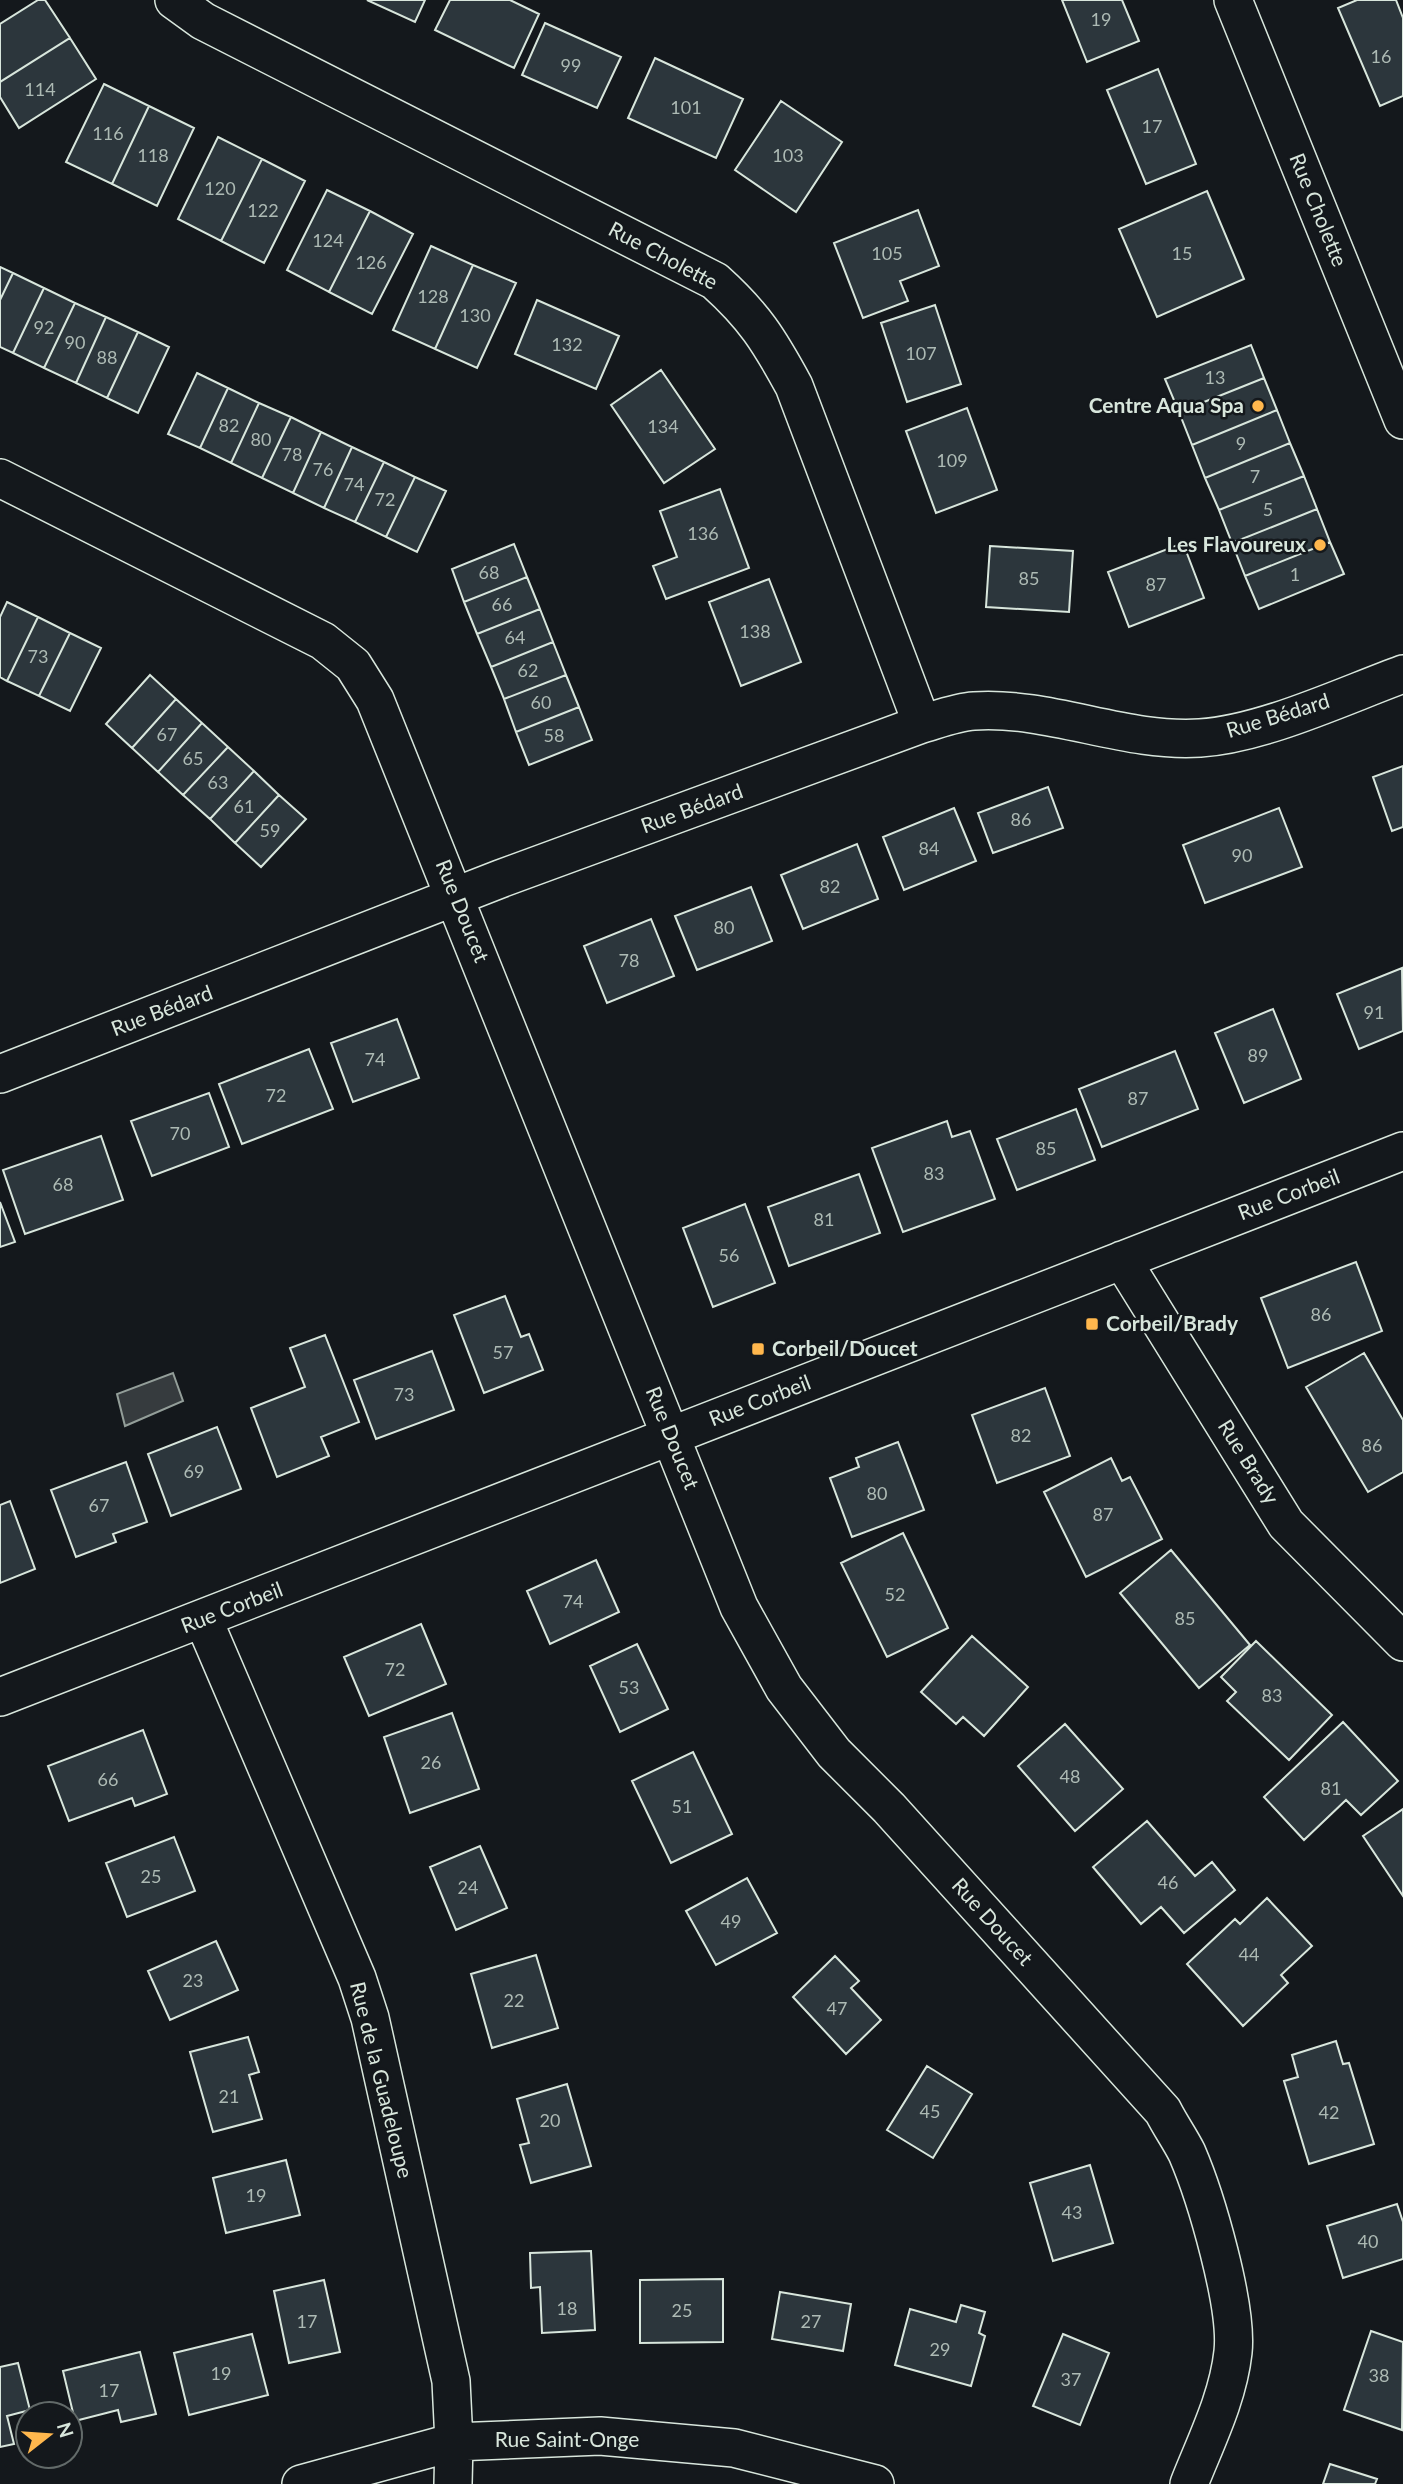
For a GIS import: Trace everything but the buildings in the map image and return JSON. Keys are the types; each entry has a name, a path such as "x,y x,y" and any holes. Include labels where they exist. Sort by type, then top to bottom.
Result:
{"street":[{"name":"Rue Cholette","path":"174,0 215,27 715,281 748,310 794,386 922,724"},
{"name":"Rue Cholette","path":"1233,0 1403,420"},
{"name":"Rue Doucet","path":"0,478 284,618 323,641 353,665 376,699 739,1607 784,1688 834,1753 889,1808 1163,2112 1186,2153 1205,2208 1231,2302 1233,2350 1223,2398 1189,2484"},
{"name":"Rue Bédard","path":"0,1074 456,896 922,724 971,711 1023,711 1157,736 1201,738 1245,730 1280,719 1403,674"},
{"name":"Rue Corbeil","path":"0,1696 1403,1151"},
{"name":"Rue Brady","path":"1122,1260 1286,1524 1403,1642"},
{"name":"Rue de la Guadeloupe","path":"203,1619 357,1978 370,2018 451,2381 453,2484"},
{"name":"Rue Saint-Onge","path":"301,2484 454,2442 600,2436 734,2448 875,2484"}],"shaded area":[{"path":"173,1373 183,1401 125,1426 117,1394"}],"place":[{"name":"Centre Aqua Spa","path":"1258,406"},
{"name":"Les Flavoureux","path":"1320,545"},
{"name":"Corbeil/Brady","path":"1092,1324"},
{"name":"Corbeil/Doucet","path":"758,1349"}]}
